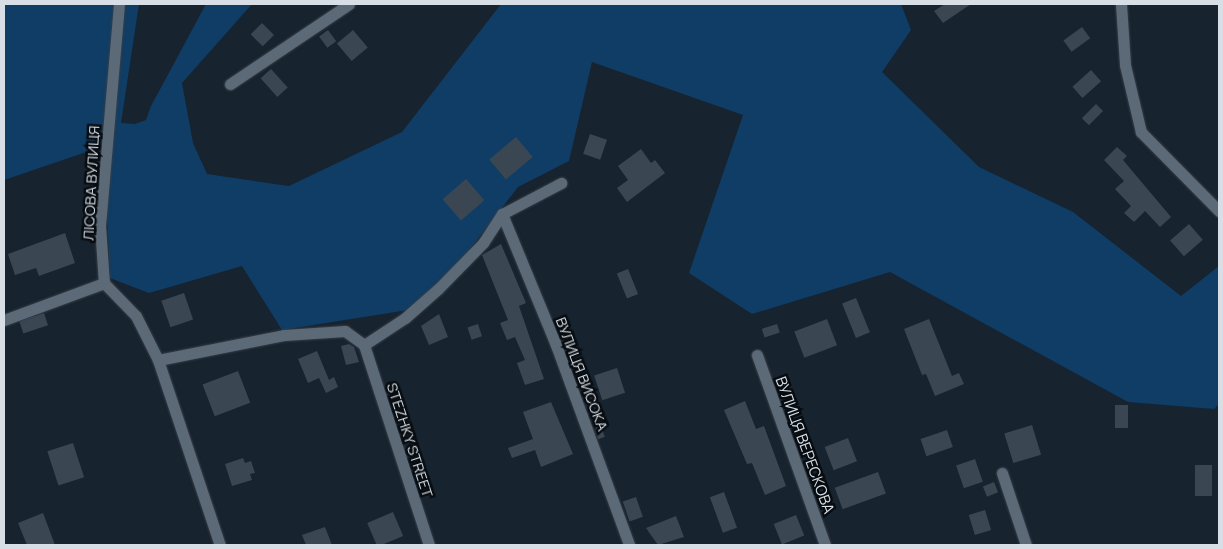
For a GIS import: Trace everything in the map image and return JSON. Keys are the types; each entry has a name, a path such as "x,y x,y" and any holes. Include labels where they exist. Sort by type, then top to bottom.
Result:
{"street":[{"name":"ЛІСОВА ВУЛИЦЯ","path":"104,283 100,225 120,4"},
{"path":"230,84 349,4"},
{"path":"1121,4 1124,65 1141,132 1219,211"},
{"path":"158,360 284,335 344,331 364,345 405,318 438,289 483,242 502,214 561,183"},
{"name":"ВУЛИЦЯ ВИСОКА","path":"502,214 556,345 629,545"},
{"path":"4,320 104,283 136,316 158,360 220,545"},
{"name":"STEZHKY STREET","path":"364,345 429,545"},
{"name":"ВУЛИЦЯ ВЕРЕСКОВА","path":"757,355 825,545"},
{"path":"1002,473 1026,545"}],"shaded area":[{"path":"4,4 139,4 121,123 135,124 146,120 151,106 206,4 252,4 182,83 193,143 207,174 289,186 402,132 501,4 901,4 911,30 882,72 979,167 1073,212 1181,296 1219,266 1219,404 1214,409 1128,402 890,272 752,314 689,273 743,115 592,62 569,161 518,187 460,262 408,310 282,330 242,266 149,293 110,278 104,146 4,180"}],"building":[{"path":"945,4 971,4 943,23 934,11"},
{"path":"262,23 274,35 263,46 251,34"},
{"path":"1082,27 1090,38 1072,52 1063,41"},
{"path":"328,30 336,41 327,48 319,36"},
{"path":"353,30 368,48 352,61 337,43"},
{"path":"271,69 288,88 277,97 261,78"},
{"path":"1091,70 1101,81 1082,98 1072,87"},
{"path":"1096,104 1103,111 1089,125 1082,118"},
{"path":"590,134 607,140 600,160 583,154"},
{"path":"516,137 533,157 506,179 489,159"},
{"path":"1117,147 1127,156 1123,160 1171,217 1160,227 1145,211 1134,222 1124,213 1131,206 1115,189 1124,181 1104,160"},
{"path":"641,149 651,163 655,160 665,173 627,202 617,188 628,180 618,166"},
{"path":"466,179 484,200 461,220 443,199"},
{"path":"1189,224 1203,240 1184,256 1170,240"},
{"path":"65,233 75,263 39,276 36,268 15,275 8,254"},
{"path":"501,244 526,303 519,306 544,379 525,385 517,363 525,360 515,337 507,340 500,323 508,320 482,255"},
{"path":"628,269 638,294 627,299 617,273"},
{"path":"184,293 193,319 170,327 161,301"},
{"path":"856,298 870,332 856,338 842,304"},
{"path":"44,313 48,325 23,333 19,321"},
{"path":"439,314 448,337 429,345 421,326"},
{"path":"827,319 837,345 804,358 794,332"},
{"path":"929,319 952,376 959,373 964,384 935,396 926,374 922,375 904,329"},
{"path":"478,324 482,336 472,340 468,327"},
{"path":"777,324 780,333 765,338 762,329"},
{"path":"349,344 354,347 359,362 346,365 341,346"},
{"path":"317,351 329,380 334,377 338,387 326,393 319,378 308,383 298,359"},
{"path":"617,368 625,393 602,400 594,375"},
{"path":"238,371 250,403 215,416 203,385"},
{"path":"745,401 756,429 764,426 786,486 765,495 752,463 747,464 724,410"},
{"path":"551,402 573,454 541,467 535,450 512,458 508,448 533,439 523,412"},
{"path":"1115,405 1128,405 1128,428 1115,428"},
{"path":"598,419 605,437 598,439 591,422"},
{"path":"1032,425 1041,455 1013,463 1004,433"},
{"path":"947,430 953,447 926,456 921,439"},
{"path":"848,438 857,461 834,470 825,447"},
{"path":"73,443 84,477 58,486 47,451"},
{"path":"243,458 245,463 251,461 255,473 250,474 252,480 232,486 225,464"},
{"path":"975,459 983,482 964,488 956,466"},
{"path":"1195,465 1212,465 1212,496 1195,496"},
{"path":"878,472 886,494 843,509 835,488"},
{"path":"994,482 998,492 987,497 983,486"},
{"path":"724,492 737,528 723,533 710,497"},
{"path":"636,497 643,517 630,521 623,502"},
{"path":"985,510 991,530 975,535 969,515"},
{"path":"393,512 403,536 382,545 377,545 367,523"},
{"path":"43,513 55,545 27,545 18,523"},
{"path":"796,515 804,535 782,544 774,524"},
{"path":"676,516 684,537 658,545 646,528"},
{"path":"325,527 332,545 306,545 302,535"}]}
